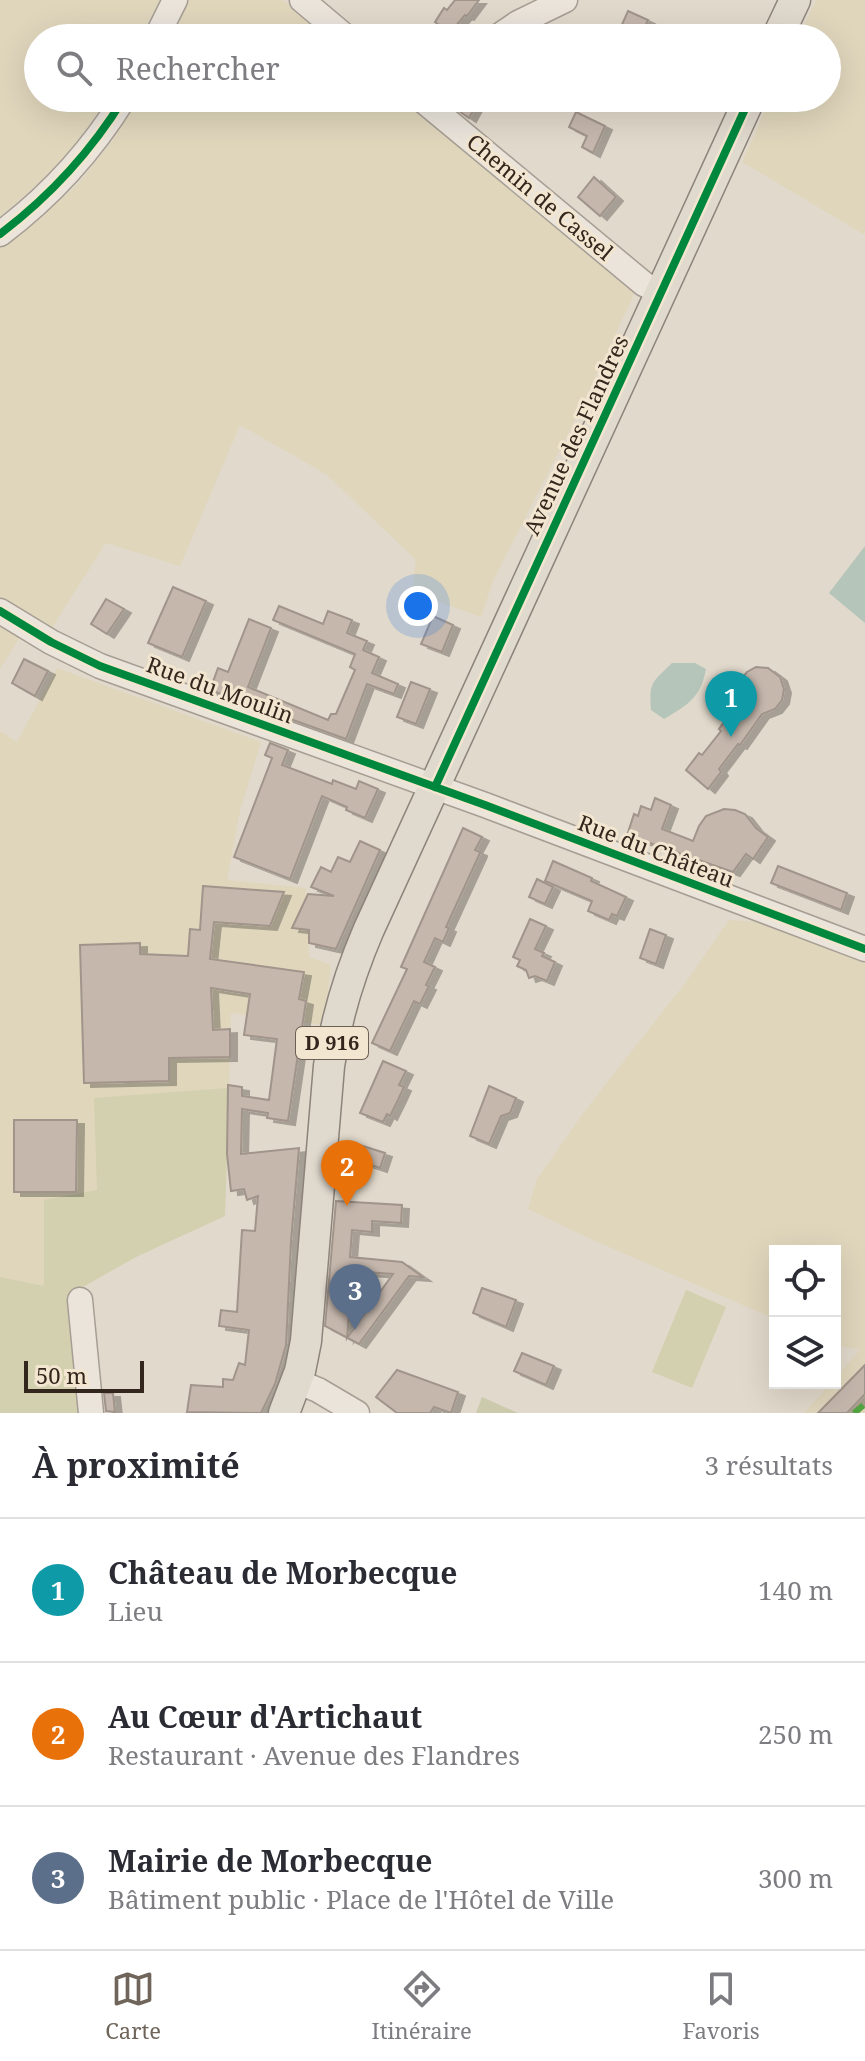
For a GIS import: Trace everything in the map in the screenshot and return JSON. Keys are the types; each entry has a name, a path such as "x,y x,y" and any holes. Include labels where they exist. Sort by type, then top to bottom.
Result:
{"main road":[{"path":"784,24 795,0"},
{"name":"Avenue des Flandres","path":"296,1381 309,1319 332,1045 340,1010 362,946 744,112"},
{"name":"D 916","path":"284,1413 296,1381"}],"street":[{"path":"163,24 175,0"},
{"path":"302,0 330,24"},
{"path":"517,24 565,0"},
{"path":"0,234 55,185 114,112"},
{"name":"Chemin de Cassel","path":"446,112 644,284 661,293"},
{"name":"Rue du Moulin","path":"0,611 51,642 100,666 435,787"},
{"name":"Rue du Château","path":"435,787 865,949"},
{"path":"80,1300 91,1413"},
{"path":"296,1381 357,1413"}],"shaded area":[{"path":"0,0 160,0 147,24 24,24 24,112 98,112 69,152 0,217"},
{"path":"189,0 283,0 312,24 176,24"},
{"path":"816,0 865,0 865,235 742,162 765,112 841,112 841,24 805,24"},
{"path":"130,112 418,112 637,288 575,420 493,581 481,617 412,592 416,560 326,474 240,425 180,566 106,543 51,629 0,597 0,245 38,219 78,184 110,144"},
{"path":"865,546 865,623 829,593"},
{"path":"0,623 21,635 0,669"},
{"path":"672,663 695,663 706,669 701,687 692,699 664,719 651,710 651,688"},
{"path":"57,668 261,742 240,811 227,880 306,888 309,957 331,965 324,1025 231,1013 229,1088 97,1191 44,1201 44,1286 0,1277 0,731 17,742"},
{"path":"729,920 758,922 865,962 865,1413 804,1413 826,1389 841,1389 841,1371 860,1350 841,1346 841,1245 769,1245 769,1316 528,1209 537,1179 587,1108 686,982"},
{"path":"229,1088 225,1216 136,1257 74,1292 82,1413 0,1413 0,1277 44,1286 44,1200 97,1190 94,1098"},
{"path":"686,1290 726,1307 692,1388 652,1372"},
{"path":"482,1397 518,1413 476,1413"}],"building":[{"path":"455,0 479,0 458,24 435,22 444,8 447,10"},
{"path":"628,11 648,20 646,24 622,24"},
{"path":"576,112 605,126 593,153 582,147 587,136 569,127"},
{"path":"594,177 616,197 600,216 578,197"},
{"path":"173,587 206,601 182,657 148,643"},
{"path":"106,599 124,609 107,634 91,624"},
{"path":"279,606 323,624 328,611 352,620 347,633 367,641 363,650 379,657 372,673 398,684 394,694 367,684 346,739 210,690 218,668 228,672 249,619 271,628 248,687 328,720 331,714 336,714 355,670 350,667 355,654 273,620"},
{"path":"433,616 453,625 442,652 421,644"},
{"path":"24,659 48,671 35,696 12,683"},
{"path":"756,667 768,668 780,677 784,689 782,700 775,709 762,714 719,769 721,772 708,789 686,770 721,731 719,729 740,701 738,688 741,679"},
{"path":"411,682 430,689 416,724 397,717"},
{"path":"270,743 288,750 282,765 332,784 333,780 356,789 359,781 378,789 365,818 322,796 290,879 234,857 272,758 265,755"},
{"path":"655,798 671,805 662,829 693,841 706,816 724,809 745,814 768,837 753,859 746,854 733,872 641,840 638,847 625,842 634,814 638,816 641,806 651,810"},
{"path":"463,828 482,837 475,850 480,853 446,927 449,928 443,942 435,938 424,962 435,967 426,985 429,986 420,1004 414,1001 390,1051 372,1043 407,969 401,967"},
{"path":"360,841 380,850 336,949 309,943 309,930 292,928 308,894 334,896 311,887 321,867 331,872 338,857 350,862"},
{"path":"553,861 626,897 617,916 612,914 609,920 588,911 592,901 545,881"},
{"path":"778,866 847,893 841,910 771,883"},
{"path":"537,879 553,887 545,904 529,897"},
{"path":"203,886 284,892 270,926 214,922 210,959 304,972 299,999 306,1001 288,1121 267,1118 268,1113 242,1109 241,1154 299,1148 286,1345 275,1384 261,1413 187,1412 191,1385 223,1387 223,1379 233,1380 239,1363 245,1365 249,1330 219,1326 221,1310 237,1312 242,1230 255,1231 258,1196 247,1200 244,1189 231,1191 227,1154 228,1085 242,1087 242,1096 269,1100 277,1039 244,1035 250,994 211,988 213,1030 230,1029 230,1057 169,1058 169,1081 84,1083 80,945 140,943 140,954 188,956 190,929 200,930"},
{"path":"530,919 546,926 535,949 555,962 547,981 535,976 529,978 526,970 517,966 520,960 513,957"},
{"path":"650,929 666,935 656,964 640,958"},
{"path":"383,1061 406,1071 399,1085 404,1087 390,1116 387,1114 383,1122 360,1113"},
{"path":"489,1086 516,1098 510,1113 501,1116 489,1144 470,1136"},
{"path":"14,1120 77,1120 76,1192 14,1192"},
{"path":"350,1142 385,1153 380,1168 365,1163 366,1159 347,1154"},
{"path":"336,1201 402,1205 401,1223 372,1221 372,1232 352,1230 350,1257 402,1262 423,1277 409,1276 359,1344 347,1338 325,1326","holes":["349,1271 393,1274 347,1338 350,1304 346,1303"]},
{"path":"482,1288 516,1300 506,1327 473,1313"},
{"path":"522,1353 554,1366 546,1385 514,1371"},
{"path":"865,1365 865,1394 847,1413 818,1413"},
{"path":"397,1370 458,1392 451,1413 434,1407 430,1413 397,1413 376,1397"},
{"path":"104,1393 113,1393 115,1412 106,1411"}],"marked path":[{"path":"854,1413 865,1404"}],"cycle path":[{"path":"0,234 68,172 114,112"},
{"path":"435,787 744,112"},
{"path":"0,611 51,642 100,666 485,805 865,949"}],"place":[{"name":"Château de Morbecque","path":"731,737"},
{"name":"Au Cœur d'Artichaut","path":"347,1206"},
{"name":"Mairie de Morbecque","path":"355,1330"}]}
